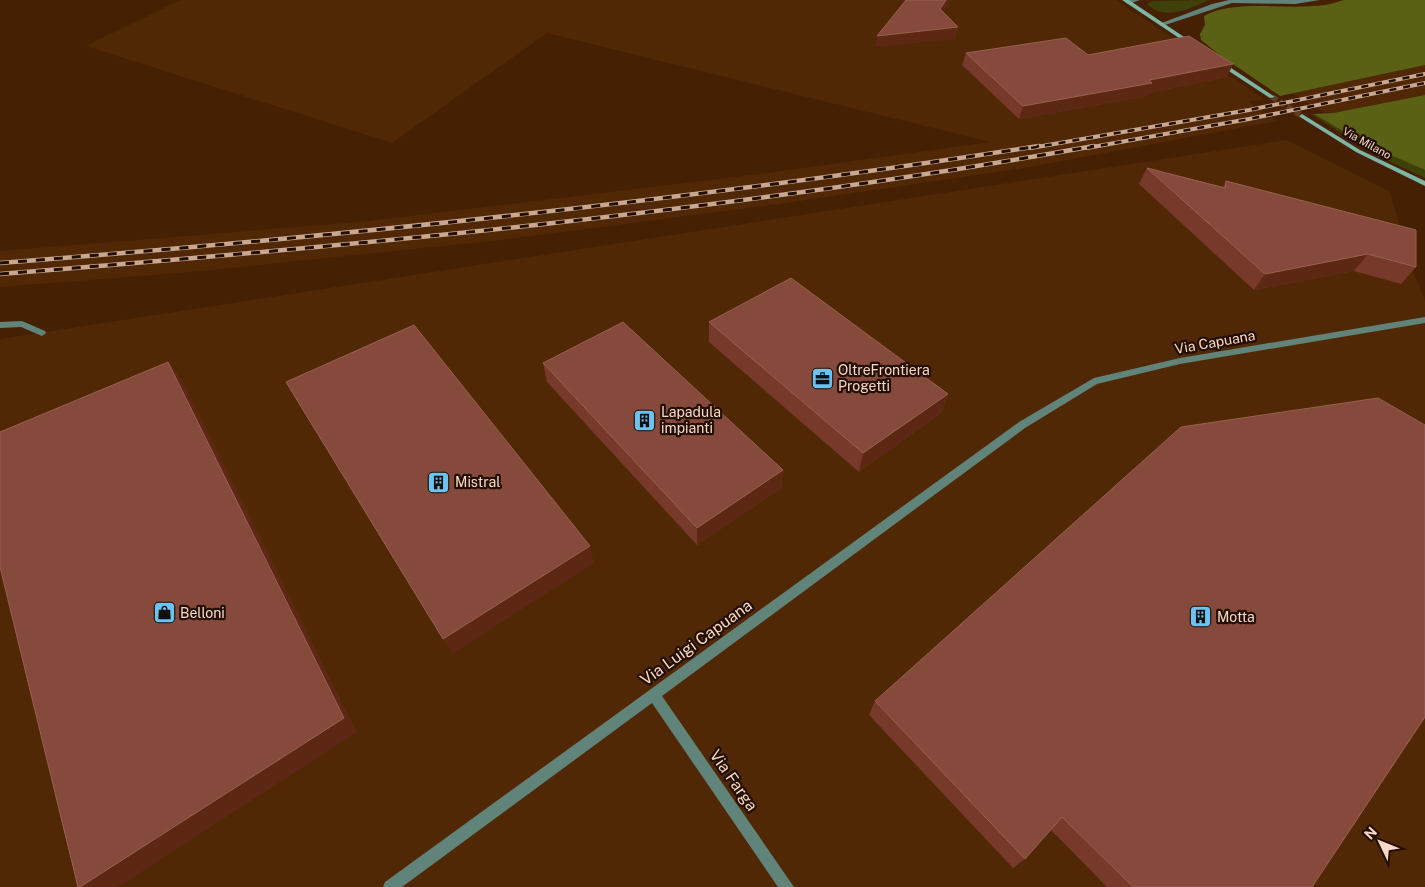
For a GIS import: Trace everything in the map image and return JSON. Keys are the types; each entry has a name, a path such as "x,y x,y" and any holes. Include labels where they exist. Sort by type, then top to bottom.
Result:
{"street":[{"path":"1126,1 1137,0"},
{"path":"1162,24 1187,18 1208,8 1230,1 1317,0"},
{"path":"1126,1 1201,50"},
{"path":"1217,61 1272,97"},
{"name":"Via Milano","path":"1302,116 1358,151 1425,184"},
{"name":"Via Capuana","path":"1022,425 1094,381 1180,361 1425,320"},
{"path":"0,325 22,324 42,333"},
{"name":"Via Luigi Capuana","path":"390,887 1022,425"},
{"name":"Via Farga","path":"654,694 786,887"}],"shaded area":[{"path":"180,0 1116,0 1264,99 1249,102 1277,121 1024,168 779,204 500,240 191,272 0,287 0,251 360,222 768,173 990,142 547,33 392,143 86,46"},
{"path":"1425,65 1425,95 1333,113 1323,112 1292,93"},
{"path":"1286,140 1390,192 1414,274 1425,300 1425,887 0,887 0,339"}],"green space":[{"path":"1209,0 1186,10 1170,13 1154,9 1147,4 1153,1"},
{"path":"1344,0 1425,0 1425,65 1280,96 1201,40 1200,34 1205,25 1204,16 1216,11 1257,6 1317,6"},
{"path":"1425,95 1425,170 1365,144 1314,114 1333,113"},
{"path":"1311,114 1365,144 1425,170 1425,178 1380,157"}],"building":[{"path":"906,0 946,0 940,9 958,27 877,36"},
{"path":"1189,36 1233,64 1149,80 1152,83 1023,106 966,53 1066,38 1088,55"},
{"path":"1147,168 1225,188 1226,181 1416,230 1416,267 1368,254 1265,274"},
{"name":"OltreFrontiera Progetti","path":"791,278 948,394 863,453 709,322"},
{"name":"Lapadula impianti","path":"623,322 783,470 697,528 543,363"},
{"name":"Mistral","path":"414,325 590,546 443,639 286,382"},
{"name":"Belloni","path":"168,362 344,718 78,887 0,567 0,432"},
{"name":"Motta","path":"1378,398 1425,425 1425,717 1312,887 1133,887 1062,817 1025,859 875,701 1181,427"}],"tunnel":[{"path":"1272,97 1302,116"}],"railway":[{"path":"1031,148 1249,110 1425,74"},
{"path":"1087,148 1249,119 1425,83"},
{"path":"0,263 261,241 521,215 780,183 1039,146"},
{"path":"0,274 275,251 549,224 822,189 1094,146"}],"place":[{"name":"OltreFrontiera Progetti","path":"822,378"},
{"name":"Lapadula impianti","path":"645,420"},
{"name":"Mistral","path":"439,482"},
{"name":"Belloni","path":"164,613"},
{"name":"Motta","path":"1201,617"}]}
